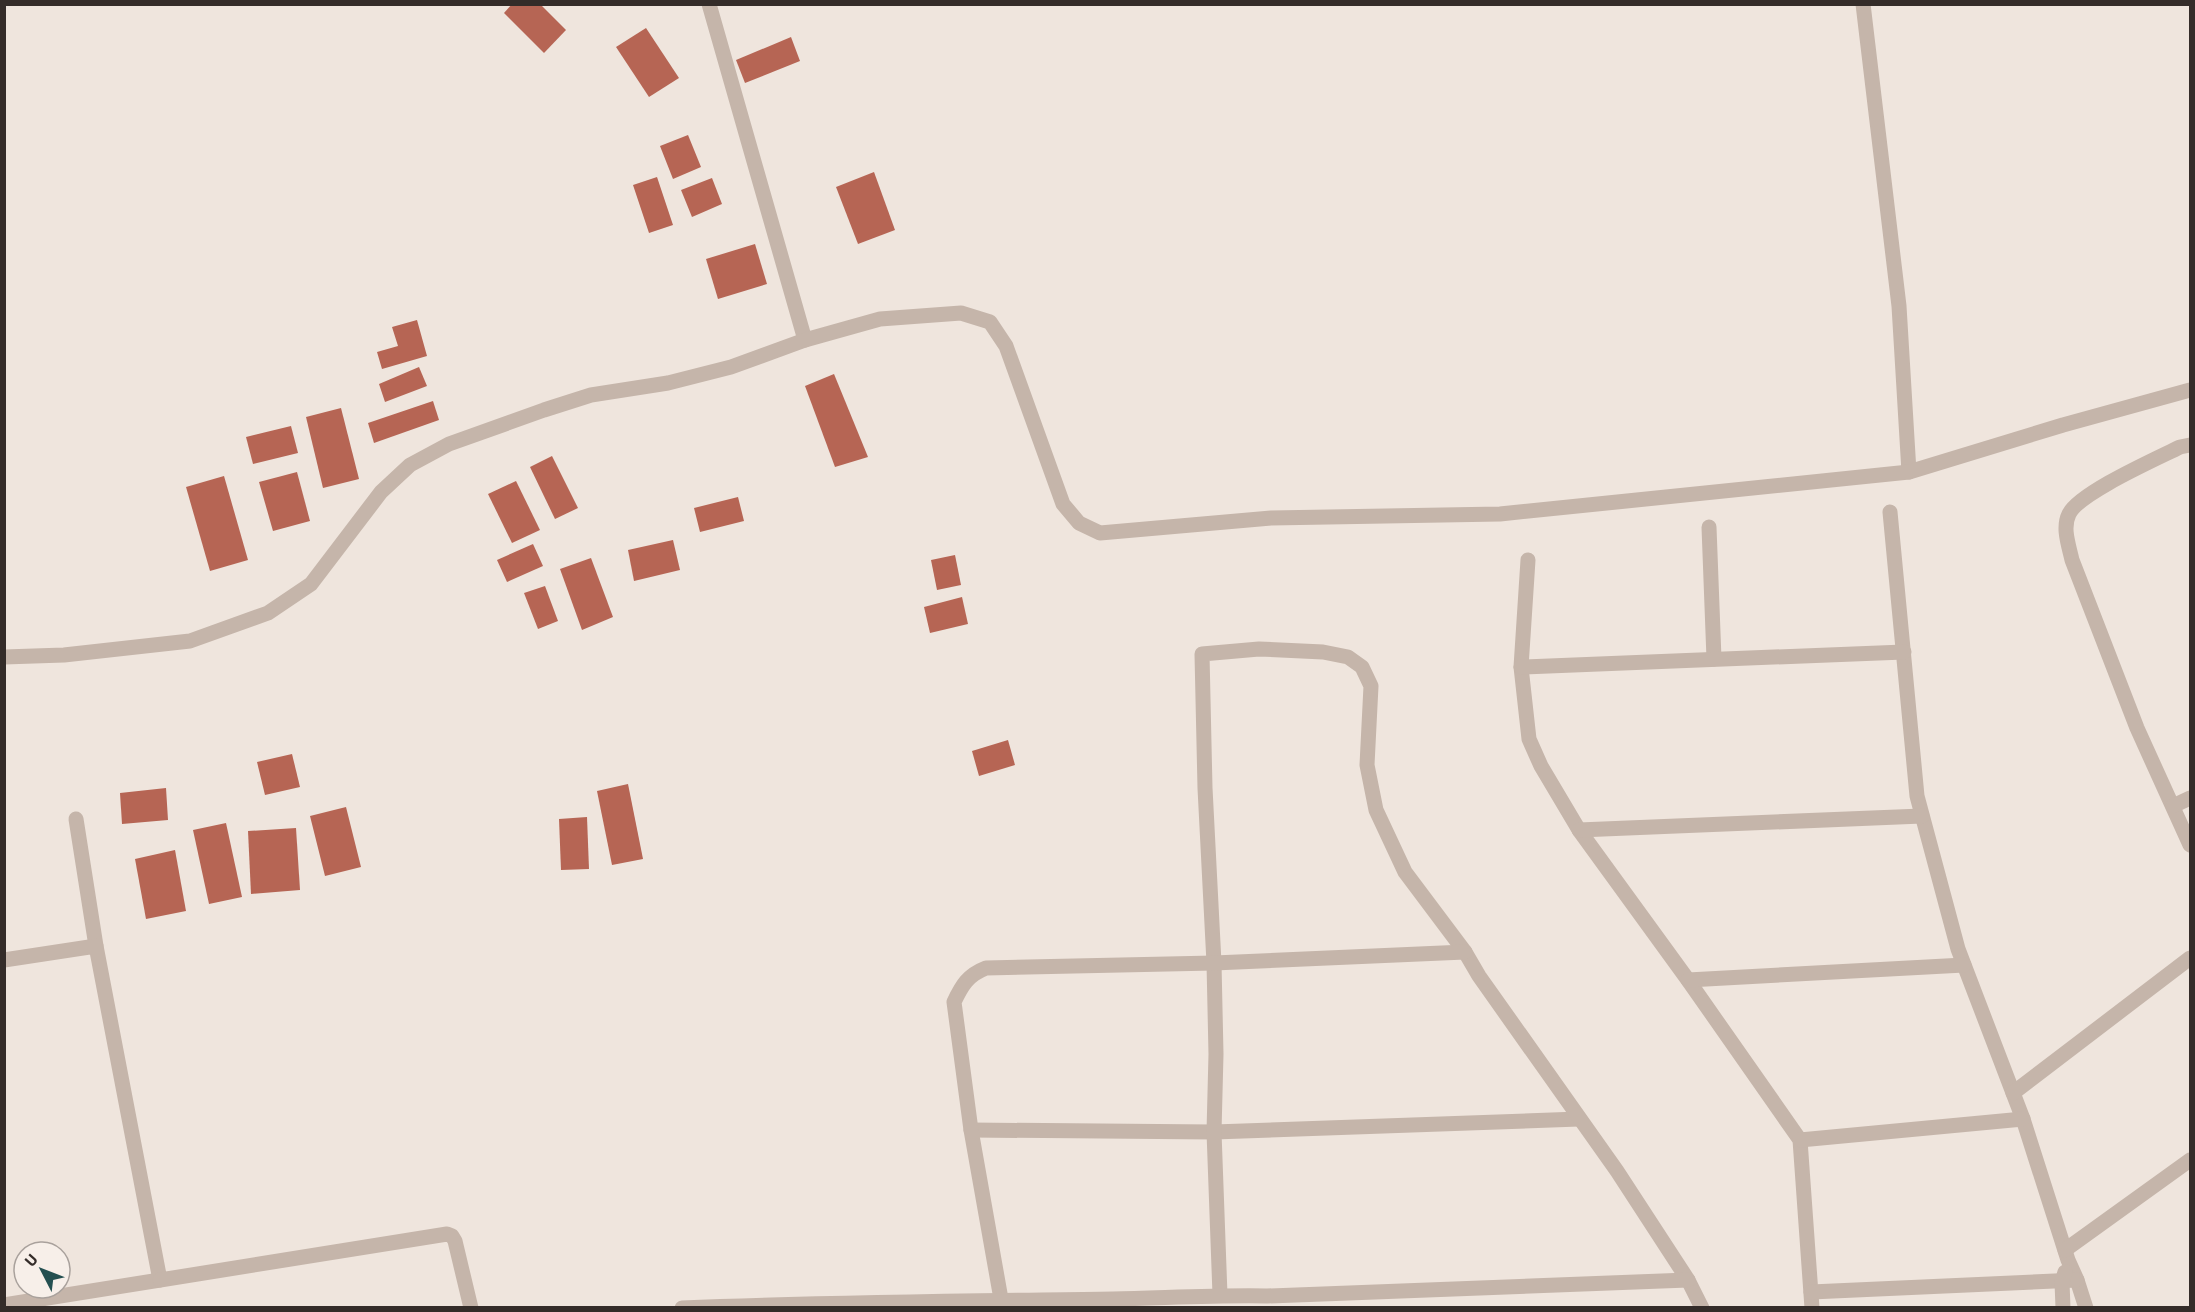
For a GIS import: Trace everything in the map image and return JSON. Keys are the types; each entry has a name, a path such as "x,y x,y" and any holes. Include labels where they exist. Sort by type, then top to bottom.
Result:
{"street":[{"path":"709,4 805,340"},
{"path":"1863,4 1899,306 1909,472"},
{"path":"4,657 64,655 190,641 268,613 310,584 381,492 410,465 449,444 591,395 668,383 731,368 805,340 880,319 961,313 990,322 1006,346 1063,504 1079,523 1100,533 1271,518 1500,514 1909,472 2063,425 2190,390"},
{"path":"2190,445 2180,447 2097,490 2077,503 2068,515 2066,534 2072,560 2137,728 2190,845"},
{"path":"1890,512 1917,796 1958,949 2023,1119 2067,1255 2070,1281 2063,1308"},
{"path":"1709,527 1714,660"},
{"path":"1528,560 1521,667 1529,739 1541,766 1579,830 1800,1140 1812,1300 2070,1281"},
{"path":"1220,1295 1214,1132 1216,1054 1214,963 1205,788 1202,654 1259,650 1323,652 1348,657 1362,667 1371,686 1367,765 1376,810 1405,872 1465,952 1479,976 1617,1171 1688,1280 1702,1308"},
{"path":"1521,667 1904,652"},
{"path":"2173,806 2190,798"},
{"path":"1579,830 1922,816"},
{"path":"76,819 96,946 160,1280"},
{"path":"4,960 96,946"},
{"path":"1001,1299 970,1130 954,1002 963,983 975,972 986,968 1214,963 1465,952"},
{"path":"2013,1093 2190,958"},
{"path":"1688,980 1964,965"},
{"path":"970,1130 1214,1132 1579,1119"},
{"path":"1800,1140 2023,1119"},
{"path":"2067,1255 2190,1160"},
{"path":"4,1305 447,1234 453,1236 455,1241 471,1308"},
{"path":"682,1308 824,1302 1001,1299 1114,1303 1220,1295 1268,1302 1688,1280"},
{"path":"2070,1281 2086,1308"}],"building":[{"path":"512,4 540,4 566,30 544,53 504,13"},
{"path":"646,28 679,78 649,97 616,47"},
{"path":"791,37 800,61 745,83 736,60"},
{"path":"688,135 701,167 673,179 660,146"},
{"path":"874,172 895,230 858,244 836,187"},
{"path":"657,177 673,225 649,233 633,185"},
{"path":"712,178 722,204 692,217 681,190"},
{"path":"755,244 767,284 718,299 706,259"},
{"path":"417,320 427,356 382,369 377,352 398,346 392,327"},
{"path":"419,367 427,386 385,402 379,384"},
{"path":"834,374 868,457 835,467 805,386"},
{"path":"433,401 439,420 374,443 368,423"},
{"path":"341,408 359,479 323,488 306,417"},
{"path":"291,426 298,453 253,464 246,437"},
{"path":"552,456 578,508 555,519 530,467"},
{"path":"297,472 310,521 273,531 259,482"},
{"path":"224,476 248,560 210,571 186,487"},
{"path":"516,481 540,530 512,543 488,494"},
{"path":"738,497 744,521 700,532 694,508"},
{"path":"673,540 680,570 634,581 628,550"},
{"path":"533,544 543,566 507,582 497,560"},
{"path":"955,555 961,585 937,590 931,560"},
{"path":"591,558 613,617 582,630 560,569"},
{"path":"545,586 558,621 538,629 524,593"},
{"path":"962,597 968,624 930,633 924,607"},
{"path":"1008,740 1015,765 979,776 972,751"},
{"path":"292,754 300,787 265,795 257,762"},
{"path":"628,784 643,859 612,865 597,791"},
{"path":"166,788 168,820 122,824 120,793"},
{"path":"346,807 361,867 325,876 310,816"},
{"path":"587,817 589,869 561,870 559,819"},
{"path":"226,823 242,897 209,904 193,830"},
{"path":"296,828 300,890 251,894 248,831"},
{"path":"175,850 186,911 146,919 135,859"}]}
